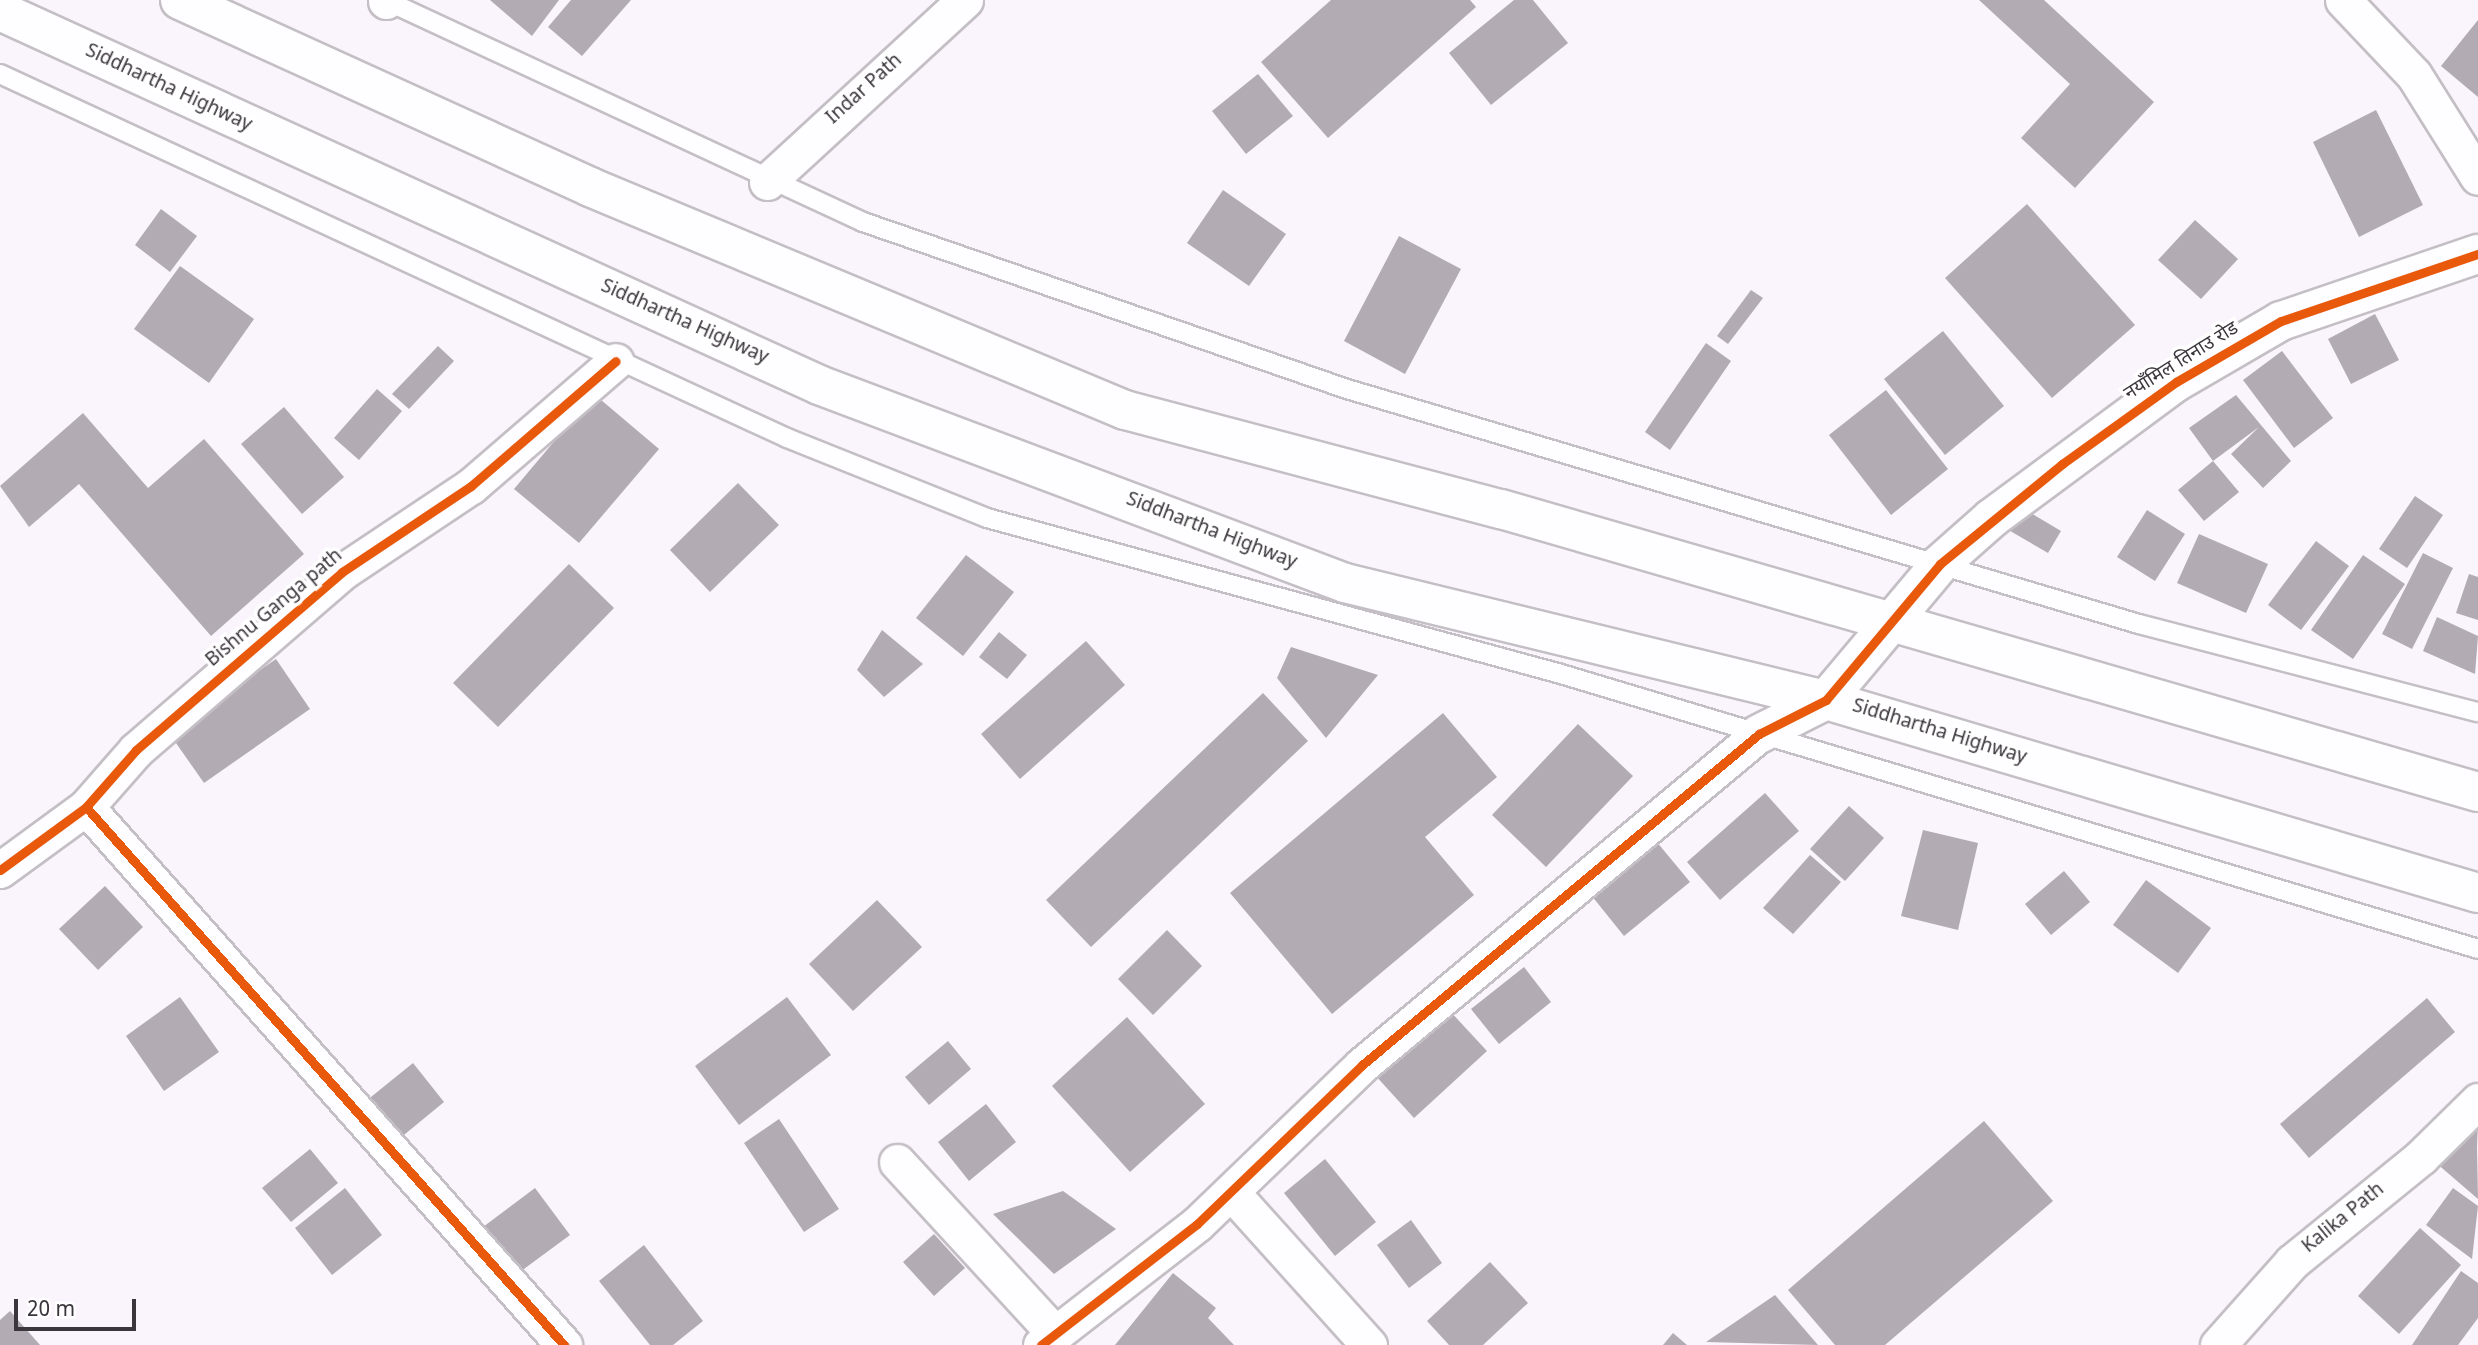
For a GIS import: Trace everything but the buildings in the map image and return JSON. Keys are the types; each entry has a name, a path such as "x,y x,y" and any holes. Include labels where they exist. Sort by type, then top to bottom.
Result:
{"main road":[{"path":"180,0 602,193 1125,410 1501,509 1885,624 2478,792"},
{"name":"Siddhartha Highway","path":"0,12 819,385 1333,578 1826,700 2478,893"},
{"name":"नयाँमिल तिनाउ रोड","path":"1826,700 1885,624 1940,565 2072,457 2176,382 2270,328 2478,254"},
{"path":"1759,734 1826,700"}],"street":[{"name":"Indar Path","path":"767,182 965,0"},
{"path":"2343,0 2414,75 2478,177"},
{"name":"Bishnu Ganga path","path":"0,870 86,807 136,750 342,572 471,486 616,360"},
{"path":"897,1162 1048,1339 1232,1193 1362,1065 1759,734"},
{"path":"86,807 564,1345"},
{"name":"Kalika Path","path":"2218,1345 2292,1262 2421,1157 2478,1101"},
{"path":"1232,1193 1368,1345"}],"lane":[{"path":"386,0 767,182 863,222 1347,389 1940,565 2478,712"},
{"path":"0,74 616,360 987,518 1759,734 2478,949"}],"cycle path":[{"path":"1041,1345 1197,1224 1362,1065 1759,734 1826,700 1940,564 2062,464 2176,382 2281,321 2478,254"},
{"path":"0,870 86,807 136,750 342,572 471,486 616,361"},
{"path":"86,807 564,1345"}]}
